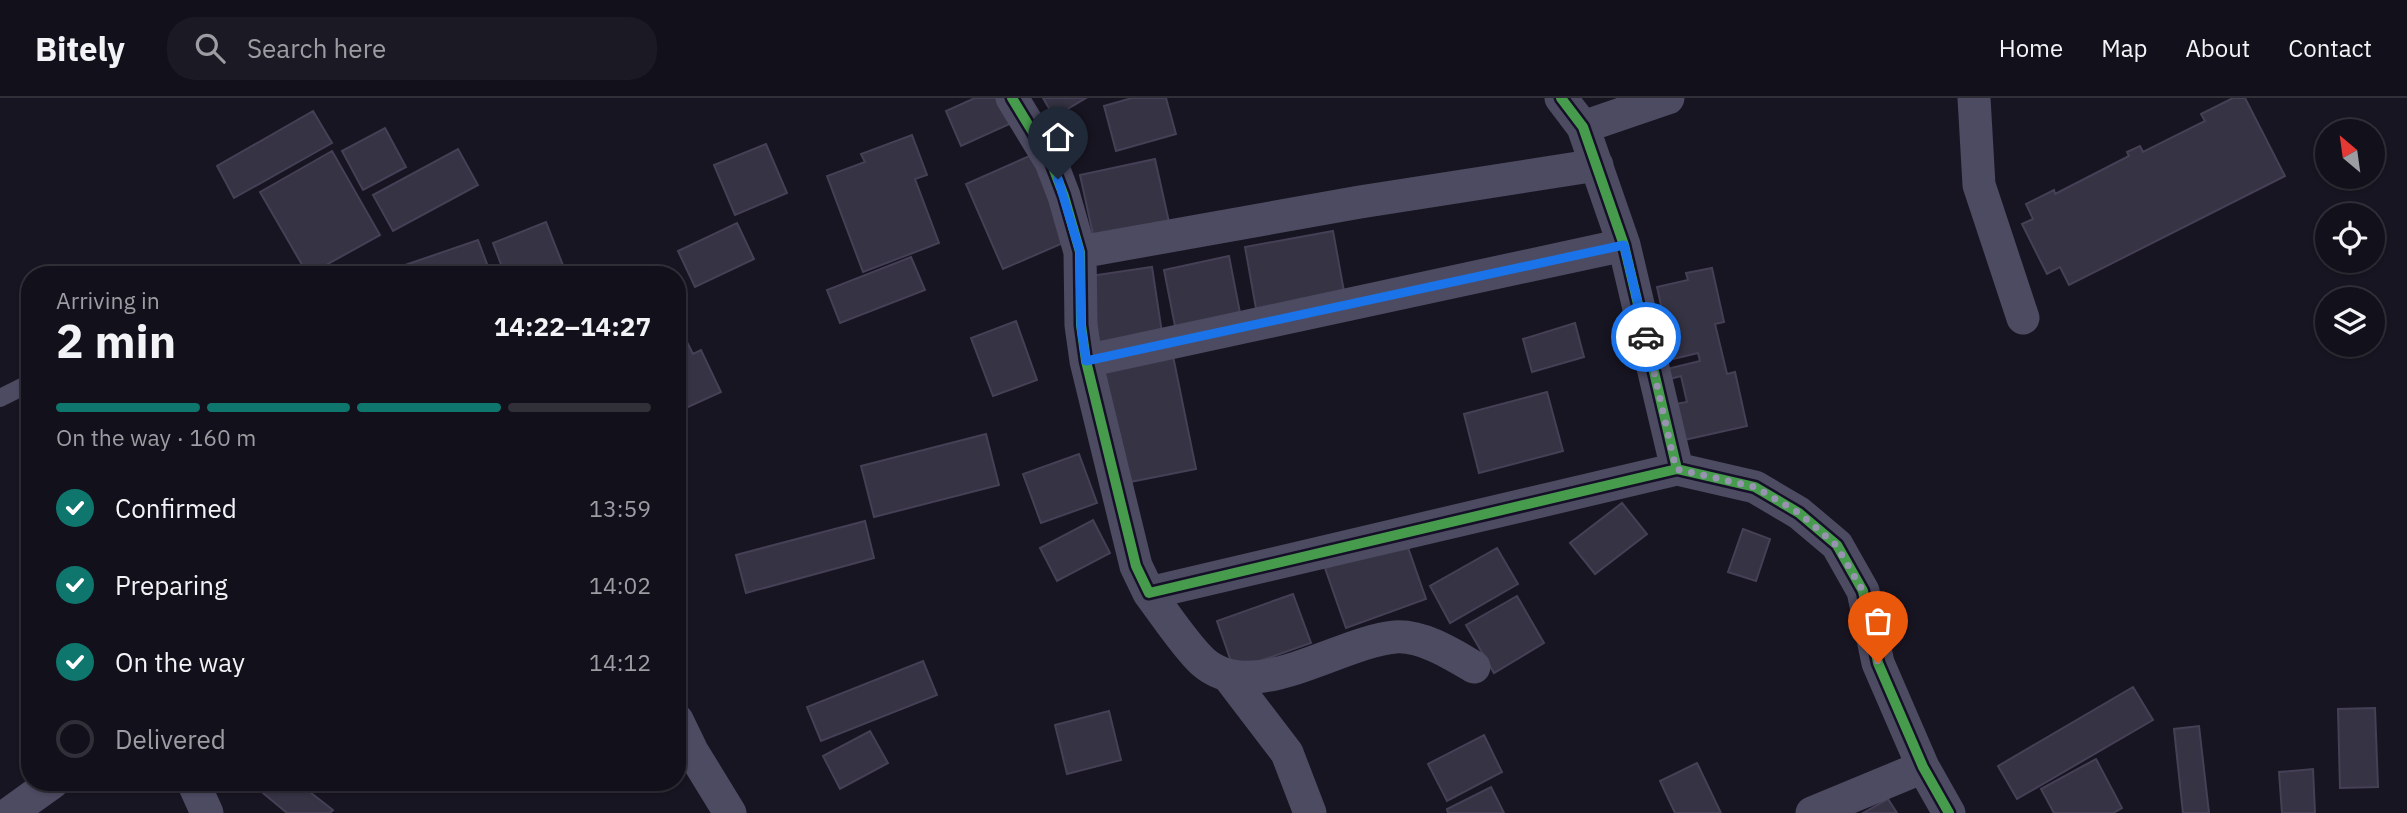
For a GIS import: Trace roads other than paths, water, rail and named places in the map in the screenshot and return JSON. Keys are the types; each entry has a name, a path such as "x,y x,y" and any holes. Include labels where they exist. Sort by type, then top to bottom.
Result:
{"street":[{"path":"1012,98 1051,162 1080,252 1081,326 1086,361 1136,566 1149,593 1202,662 1229,677 1286,753 1310,813"},
{"path":"1561,98 1583,127 1624,245 1676,469"},
{"path":"1583,127 1668,98"},
{"path":"1974,98 1979,185 2022,318"},
{"path":"1080,252 1360,202 1597,165"},
{"path":"1086,361 1624,245"},
{"path":"1149,593 1676,469 1755,487 1799,513 1836,545 1863,591 1878,663 1923,767 1949,813"},
{"path":"1229,677 1265,678 1357,646 1397,637 1438,645 1474,667"},
{"path":"686,739 730,813"},
{"path":"1812,813 1923,767"},
{"path":"10,813 41,791"},
{"path":"197,791 207,813"}],"lane":[{"path":"0,398 21,388"}]}
